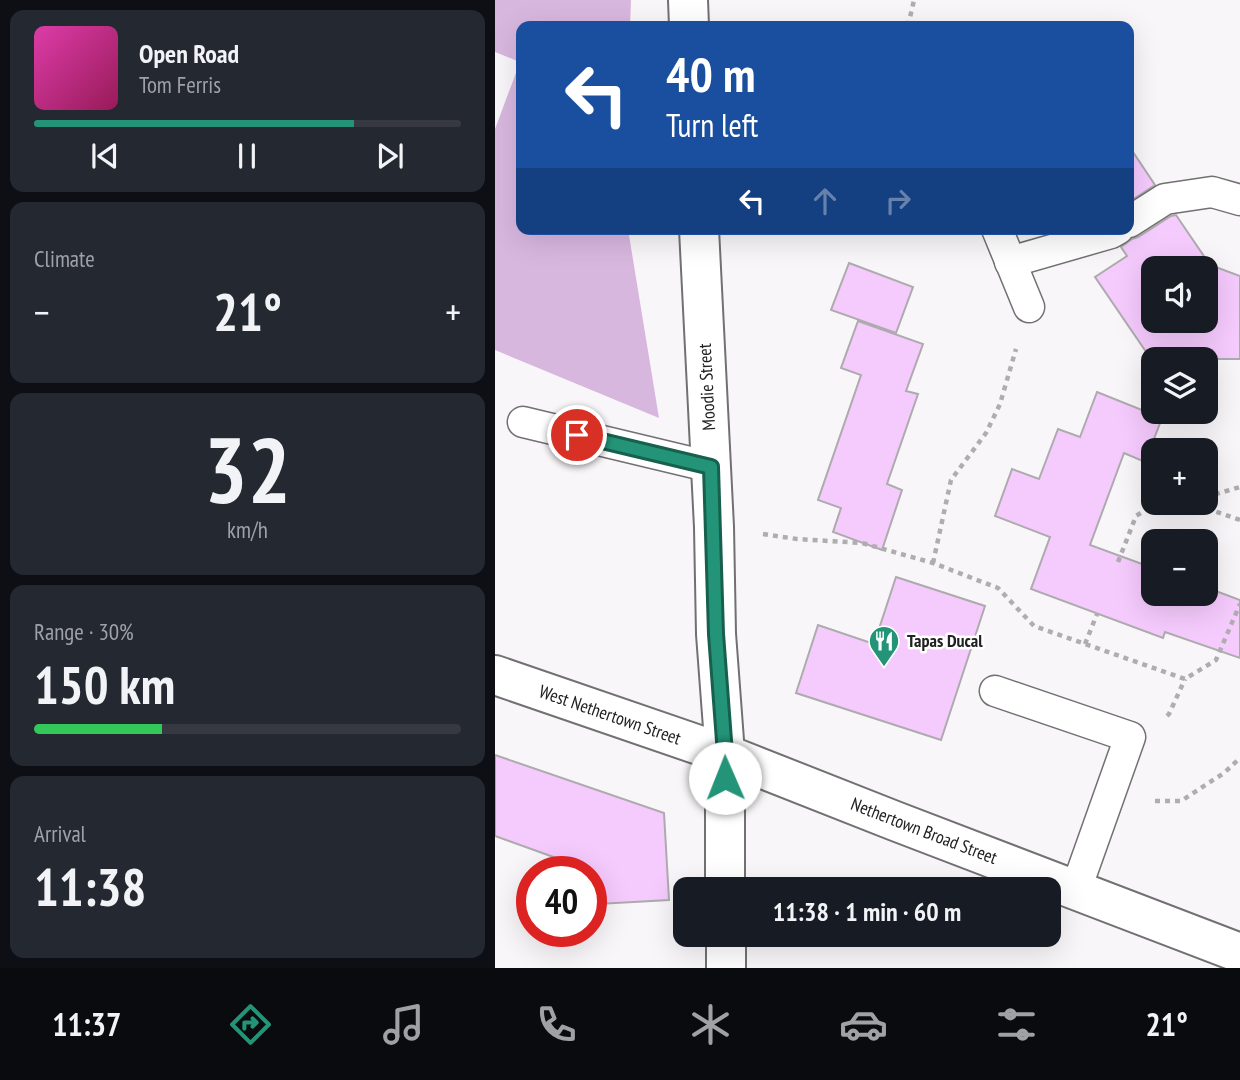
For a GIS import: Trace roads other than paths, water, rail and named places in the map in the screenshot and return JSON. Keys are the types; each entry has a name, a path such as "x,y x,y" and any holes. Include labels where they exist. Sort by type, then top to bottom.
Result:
{"main road":[{"path":"688,0 689,21"},
{"name":"Moodie Street","path":"699,235 714,527 716,634 725,754 725,877"},
{"name":"West Nethertown Street","path":"495,675 725,754"},
{"name":"Nethertown Broad Street","path":"725,754 1240,953"},
{"path":"726,947 726,968"}],"lane":[{"path":"1134,219 1165,199 1212,192 1240,200"},
{"path":"999,235 1029,307"},
{"path":"1010,262 1104,235"},
{"path":"523,422 711,467"},
{"path":"995,691 1130,737 1076,889"}],"place":[{"name":"Tapas Ducal","path":"884,668"}]}
